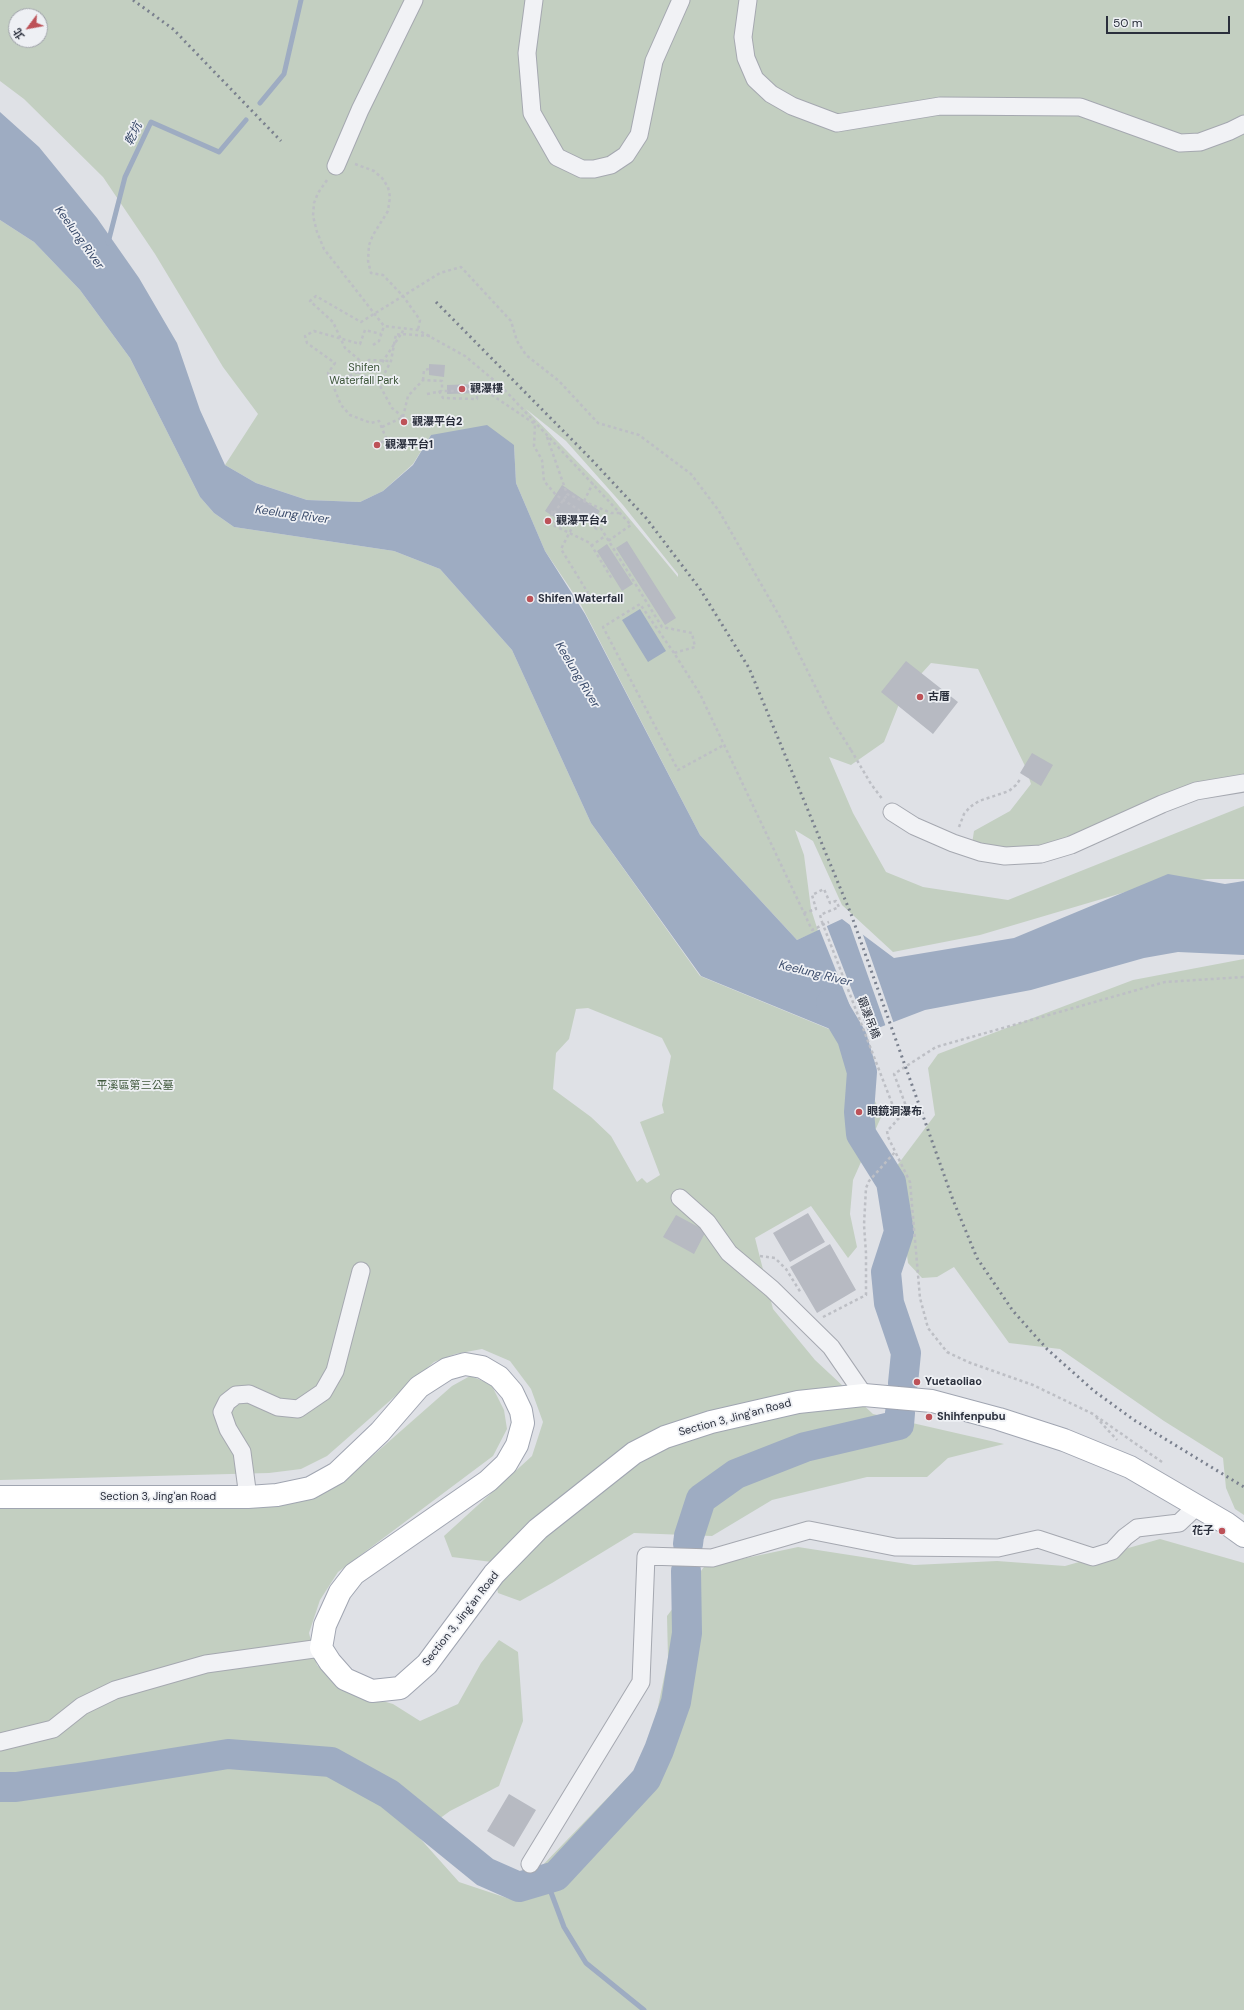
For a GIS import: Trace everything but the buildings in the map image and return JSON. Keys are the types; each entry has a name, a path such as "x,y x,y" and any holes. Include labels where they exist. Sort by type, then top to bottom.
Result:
{"main road":[{"name":"Section 3, Jing'an Road","path":"0,1497 248,1497 277,1496 310,1488 337,1473 380,1432 419,1387 447,1369 465,1364 482,1367 499,1377 512,1392 521,1411 523,1423 517,1445 506,1464 488,1481 354,1574 340,1592 325,1625 321,1648 330,1662 345,1679 372,1691 400,1688 427,1664 494,1574 538,1530 634,1453 665,1437 711,1422 798,1402 864,1395 932,1401 999,1419 1064,1440 1130,1467 1197,1506 1244,1536"}],"street":[{"path":"336,166 360,110 414,0"},
{"path":"534,0 527,54 532,113 556,157 582,169 594,169 611,165 626,155 639,135 654,61 681,0"},
{"path":"748,0 743,37 746,58 755,79 771,94 792,106 837,123 940,106 1080,108 1180,143 1200,142 1244,124"},
{"path":"892,812 914,826 953,843 980,852 1005,856 1041,854 1071,846 1162,804 1196,791 1244,783"},
{"path":"680,1198 707,1222 729,1253 772,1289 831,1347 864,1395"},
{"path":"248,1497 242,1452 228,1429 222,1412 227,1402 236,1395 249,1394 278,1407 298,1409 323,1392 335,1371 361,1271"},
{"path":"530,1864 641,1682 646,1556 712,1558 809,1530 895,1546 998,1548 1038,1539 1093,1557 1112,1551 1124,1537 1137,1528 1179,1523 1197,1506"},
{"path":"0,1742 53,1729 82,1706 115,1690 206,1664 321,1648"}],"path":[{"path":"418,330 420,320 403,296 383,275 371,273 368,260 369,245 373,235 388,211 390,197 388,187 382,178 374,171 360,165 348,162 336,166 318,193 314,203 313,216 317,232 324,248 384,326 418,330 430,336 465,356 502,387 631,525 608,541"},
{"path":"430,336 401,334 375,373 345,348 332,322 310,301 316,296 361,322 440,273 461,267 511,321 517,341 526,355 559,381 598,423 638,435 691,474 719,511 784,624 832,720 871,784 892,812"},
{"path":"373,345 379,341 384,326"},
{"path":"379,384 391,361 396,334 401,335 404,328"},
{"path":"381,443 386,438 378,421 371,423 350,414 341,405 328,373 335,363 306,343 305,336 314,331 360,344 364,330 382,334"},
{"path":"333,383 358,372 369,360 391,361"},
{"path":"403,417 408,396 423,380 424,370 429,370"},
{"path":"358,372 379,384 392,408 403,417"},
{"path":"423,380 442,381 440,391 443,398 477,399 477,390"},
{"path":"426,394 440,391 486,391 535,424 534,446 542,460 544,481 556,495 597,522 662,627 692,633 695,647 674,653"},
{"path":"382,427 403,417"},
{"path":"546,435 567,494 611,514 620,513"},
{"path":"584,502 593,483"},
{"path":"552,512 555,514 567,494"},
{"path":"552,512 557,514 565,501"},
{"path":"552,512 574,524"},
{"path":"548,521 552,512"},
{"path":"558,515 553,525 590,543 612,579"},
{"path":"588,593 561,549 578,518 597,529 600,527"},
{"path":"591,546 606,536"},
{"path":"724,745 678,770 603,627 640,604 700,694 812,930 829,922"},
{"path":"953,843 964,814 970,807 979,801 1009,791 1016,786 1021,778"},
{"name":"觀瀑吊橋","path":"804,913 816,909 812,895 824,889 830,903 836,901 839,907 820,915 898,1119"},
{"path":"1169,1466 1093,1414 1033,1385 968,1362 947,1352 928,1328 920,1298 910,1182 888,1137 887,1131 898,1119 909,1114 894,1074 936,1047 1165,982 1244,977"},
{"path":"818,1319 866,1295 864,1210 866,1188 869,1181 895,1152"},
{"path":"729,1253 775,1258 786,1269 802,1294"}],"green space":[{"name":"Shifen Waterfall Park","path":"0,0 1244,0 1244,778 1129,823 1094,845 1050,859 970,857 974,831 1010,811 1031,784 1025,766 978,669 931,663 903,694 884,742 851,765 829,757 853,813 886,872 923,887 1008,900 1244,806 1244,879 1207,879 1139,888 980,935 893,952 842,905 813,841 795,830 804,855 811,909 818,931 797,940 700,835 580,603 545,551 516,483 514,445 431,435 413,464 383,491 360,502 307,500 256,483 225,465 258,414 223,367 155,254 103,177 24,99 0,81","holes":["526,409 566,441 623,505 678,574 678,577 609,494"]},
{"name":"平溪區第三公墓","path":"0,220 34,242 80,290 130,358 200,497 214,513 234,527 394,551 440,569 512,650 591,823 700,976 841,1034 882,1115 853,1180 850,1214 857,1247 848,1258 811,1206 755,1238 773,1309 815,1360 873,1414 1004,1444 948,1458 927,1477 867,1477 772,1500 712,1536 634,1533 520,1601 498,1593 492,1562 452,1557 444,1536 532,1456 543,1422 531,1389 510,1361 482,1349 455,1354 434,1362 327,1456 301,1469 269,1473 0,1480","holes":["588,1008 662,1038 671,1056 662,1105 664,1113 640,1122 660,1175 647,1183 642,1178 637,1182 611,1136 591,1117 553,1089 556,1053 569,1039 576,1009"]},
{"path":"1244,959 1244,1515 1235,1509 1226,1488 1223,1458 1164,1421 1060,1349 1009,1343 954,1267 937,1277 922,1278 908,1263 896,1167 935,1115 928,1068 938,1054 1133,980"},
{"path":"470,1376 491,1384 504,1410 507,1429 493,1456 338,1572 320,1600 309,1633 317,1665 344,1690 393,1704 420,1721 458,1704 481,1663 499,1640 518,1652 523,1721 499,1786 450,1811 417,1835 459,1882 510,1899 648,1756 668,1658 667,1616 704,1567 798,1547 914,1565 997,1561 1065,1566 1160,1539 1244,1563 1244,2010 0,2010 0,1506 330,1487 352,1474 452,1386"}],"water":[{"name":"Keelung River","path":"0,112 39,147 97,218 139,278 177,343 200,410 225,465 256,483 307,500 360,502 383,491 413,465 431,435 487,425 514,445 516,483 545,551 585,614 700,835 797,940 842,919 894,958 1014,938 1168,874 1225,884 1244,881 1244,955 1178,952 1144,958 1031,990 925,1010 852,1038 701,976 591,823 512,650 440,569 394,551 234,527 214,513 200,497 130,358 80,290 34,242 0,220"},
{"path":"640,609 666,651 648,662 622,620"}],"pier":[{"path":"849,922 862,932 894,1024 886,1027"},
{"path":"826,924 869,1034 862,1036 819,928"}],"waterway":[{"name":"乾坑","path":"260,103 284,74 301,0"},
{"name":"乾坑","path":"108,243 125,177 151,122 219,152 246,120"},
{"path":"831,1003 852,1038 862,1072 859,1112 861,1134 891,1182 899,1232 886,1272 889,1303 906,1353 903,1383"},
{"path":"688,1544 689,1536 701,1499 736,1474 805,1447 899,1425 900,1413"},
{"path":"0,1787 16,1787 228,1754 331,1762 389,1794 485,1872 519,1887 556,1876 646,1779 659,1750 676,1702 687,1633 686,1571"},
{"path":"546,1879 564,1927 586,1963 644,2010"}],"railway":[{"path":"133,0 173,29 281,141"},
{"path":"436,302 590,458 646,518 700,589 749,668 851,914 953,1200 977,1258 1013,1311 1047,1349 1094,1391 1134,1420 1244,1487"}],"place":[{"name":"觀瀑樓","path":"462,389"},
{"name":"觀瀑平台2","path":"404,422"},
{"name":"觀瀑平台1","path":"377,445"},
{"name":"觀瀑平台4","path":"548,521"},
{"name":"Shifen Waterfall","path":"530,599"},
{"name":"古厝","path":"920,697"},
{"name":"眼鏡洞瀑布","path":"859,1112"},
{"name":"Yuetaoliao","path":"917,1382"},
{"name":"Shihfenpubu","path":"929,1417"},
{"name":"花子","path":"1222,1531"}]}
